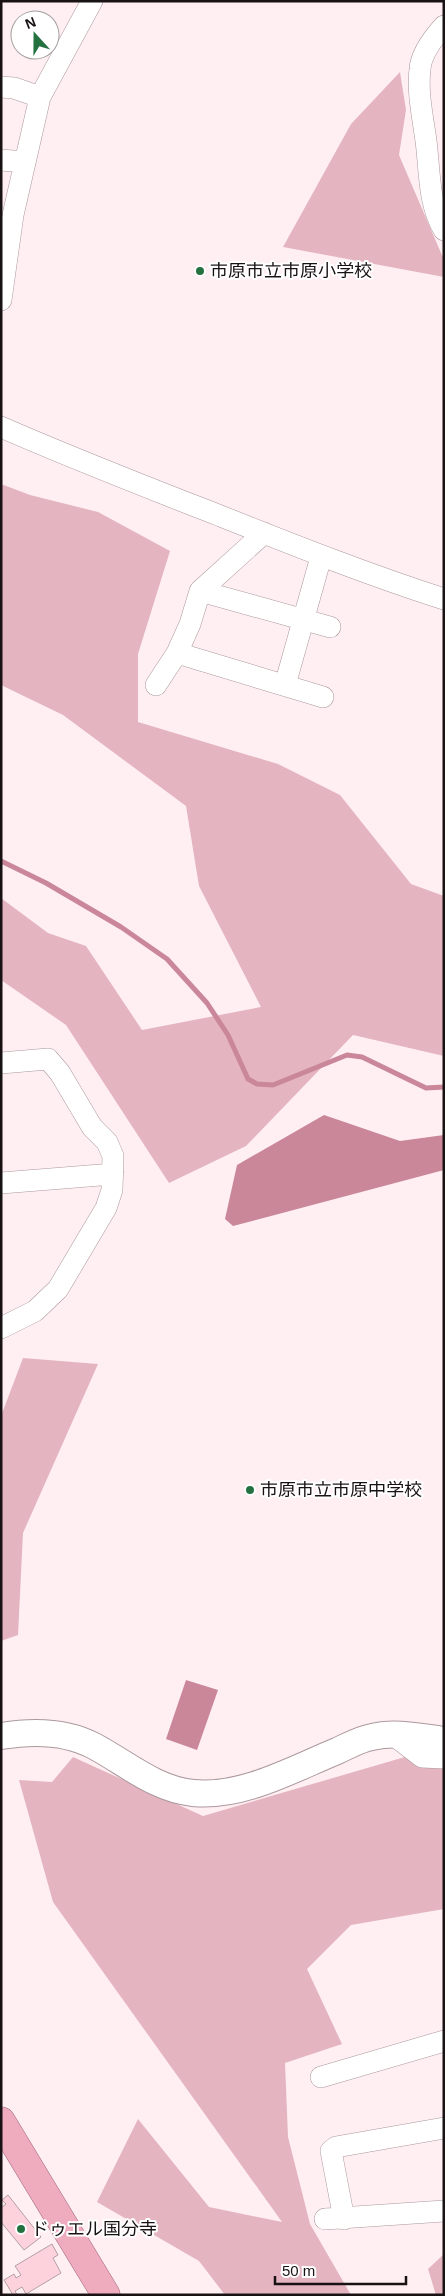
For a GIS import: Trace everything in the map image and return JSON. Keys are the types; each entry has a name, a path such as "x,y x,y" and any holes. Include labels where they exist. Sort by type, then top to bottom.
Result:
{"highway":[{"path":"3,2128 106,2295"}],"street":[{"path":"1,300 7,215 25,162 40,97 92,1"},
{"path":"444,26 426,51 420,67 436,153 429,181 438,221 444,230"},
{"path":"1,87 14,88 40,97"},
{"path":"1,160 25,162"},
{"path":"1,427 321,557 391,583 444,599"},
{"path":"156,685 177,653 190,624 200,591 264,533"},
{"path":"286,685 302,620 321,557"},
{"path":"200,591 330,627"},
{"path":"177,653 323,697"},
{"path":"1,1063 48,1059 60,1073 92,1128 107,1142 113,1156 112,1190 106,1208 58,1288 35,1311 1,1328"},
{"path":"1,1183 113,1174"},
{"path":"1,1736 21,1733 50,1734 72,1739 92,1745 136,1772 161,1784 194,1793 231,1791 284,1773 371,1737 392,1734 444,1740"},
{"path":"392,1734 422,1757 444,1758"},
{"path":"320,2077 444,2041"},
{"path":"444,2128 336,2146 332,2151 334,2219 444,2211"}],"shaded area":[{"path":"400,72 406,110 399,155 444,260 444,277 283,247 351,124"},
{"path":"1,484 30,495 98,512 170,551 138,654 138,722 278,764 340,795 411,884 444,896 444,1056 353,1035 246,1146 169,1183 66,1025 1,980 1,898 48,933 86,946 142,1030 261,1007 199,886 186,806 63,715 1,685"},
{"path":"324,1115 400,1141 444,1135 444,1170 233,1226 225,1219 237,1165"},
{"path":"23,1358 98,1364 23,1533 18,1635 1,1641 1,1416"},
{"path":"186,1680 218,1690 197,1750 166,1739"},
{"path":"444,1747 444,1909 351,1925 307,1969 342,2044 285,2063 288,2137 310,2224 351,2295 225,2295 199,2261 97,2202 138,2119 209,2207 282,2222 53,1902 19,1780 52,1782 73,1757 203,1816"},
{"path":"444,2254 444,2295 436,2295 428,2269"}],"building":[{"name":"ドゥエル国分寺","path":"8,2195 41,2237 24,2250 1,2222 1,2208 6,2204 2,2200"},
{"path":"52,2244 58,2255 53,2258 61,2273 26,2294 22,2287 15,2291 17,2295 13,2295 4,2280 14,2274 16,2278 21,2275 15,2266"}],"waterway":[{"path":"1,861 46,883 121,927 167,959 207,1003 228,1035 248,1079 257,1084 273,1085 347,1055 362,1057 426,1088 444,1087"}],"place":[{"name":"市原市立市原小学校","path":"200,271"},
{"name":"市原市立市原中学校","path":"250,1490"},
{"name":"ドゥエル国分寺","path":"21,2229"}]}
